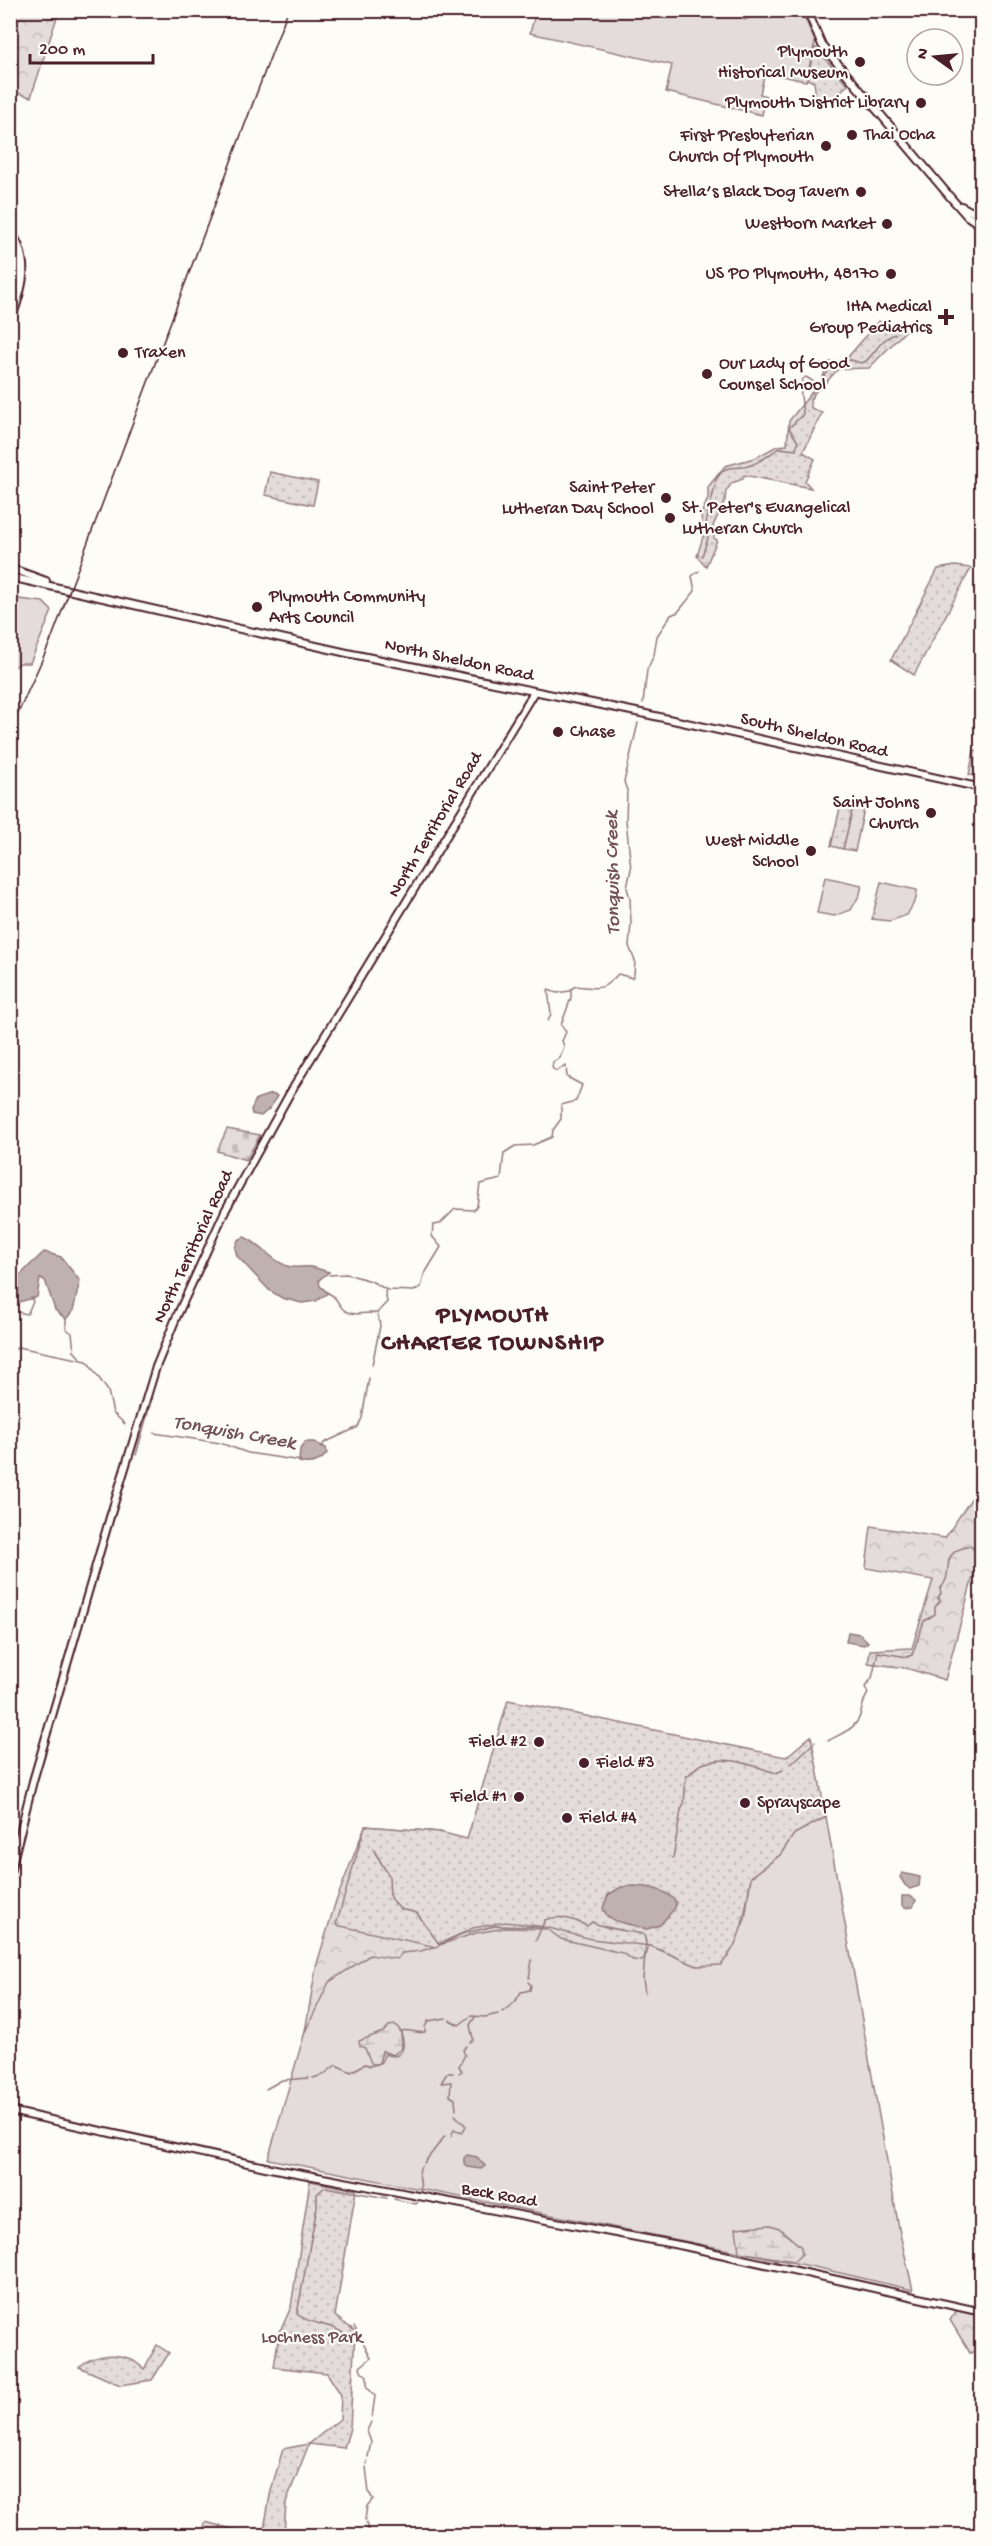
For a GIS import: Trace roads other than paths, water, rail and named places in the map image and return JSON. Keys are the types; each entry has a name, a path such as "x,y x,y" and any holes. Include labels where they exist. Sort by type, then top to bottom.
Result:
{"highway":[{"path":"10,232 20,249 24,268 22,285 10,321"},
{"path":"10,256 13,272 10,286"}],"main road":[{"path":"807,10 822,45 951,198 967,216 981,226"},
{"path":"960,206 981,217"},
{"name":"North Sheldon Road","path":"10,568 60,587"},
{"name":"North Sheldon Road","path":"10,577 314,645 640,713"},
{"name":"North Territorial Road","path":"10,1873 36,1771 110,1517 159,1361 177,1318 225,1211 287,1099 534,692"},
{"name":"South Sheldon Road","path":"640,713 981,788"},
{"name":"Beck Road","path":"10,2111 270,2168 684,2246 981,2312"}],"waterway":[{"name":"Tonquish Creek","path":"715,482 727,468 751,465 779,448 796,450 798,442 789,428 803,414 800,386 803,379 806,377 814,382 821,382 829,362 851,360 861,363 866,361 882,342 895,334"},
{"name":"Tonquish Creek","path":"702,556 708,538 706,523 715,486"},
{"name":"Tonquish Creek","path":"643,703 647,670 654,655 657,636 671,615 678,612 695,591 692,576 699,571"},
{"name":"Tonquish Creek","path":"329,1275 347,1274 371,1281 387,1290 414,1291 421,1287 424,1275 441,1247 432,1236 433,1225 440,1224 455,1209 474,1210 477,1206 480,1184 501,1179 504,1153 515,1146 533,1145 552,1137 553,1130 561,1119 561,1105 576,1101 582,1085 567,1077 566,1066 556,1071 552,1068 553,1062 560,1058 564,1046 562,1041 566,1032 561,1025 571,998 571,989 576,986 599,988 608,984 618,974 632,978 634,975 635,961 629,946 631,924 630,898 627,888 631,869 626,820 627,790 624,782 638,723"},
{"path":"548,1021 551,1014 548,990 557,993 570,991"},
{"name":"Tonquish Creek","path":"378,1312 387,1302 385,1291"},
{"path":"328,1293 334,1296 342,1308 348,1312 378,1313"},
{"path":"10,1310 27,1314 33,1302 31,1298"},
{"name":"Tonquish Creek","path":"372,1365 380,1326 378,1314"},
{"path":"66,1319 66,1329 72,1333 74,1351 81,1359"},
{"name":"Tonquish Creek","path":"10,1353 18,1347 87,1361 108,1391 113,1413 125,1424"},
{"name":"Tonquish Creek","path":"322,1447 324,1443 358,1427 362,1418 369,1378"},
{"name":"Tonquish Creek","path":"136,1455 152,1398"},
{"name":"Tonquish Creek","path":"154,1433 220,1443 248,1453 301,1461"},
{"path":"982,1525 979,1527 982,1536"},
{"path":"828,1741 848,1730 859,1718 868,1693 865,1687 872,1678 878,1652 907,1657 912,1655 924,1621 935,1614 935,1607 940,1601 938,1598 941,1593 940,1589 945,1583 948,1563 953,1553 971,1546 976,1553 982,1545"},
{"path":"791,1764 815,1742"},
{"path":"673,1858 684,1804 686,1777 696,1768 710,1762 729,1760 776,1773 783,1770"},
{"path":"373,1849 389,1876 390,1898 400,1909 417,1913 439,1944 461,1934 495,1926 542,1927"},
{"path":"536,1940 545,1920 550,1918 572,1920 587,1926 592,1922 643,1934"},
{"path":"644,1935 646,1942 643,1979 645,1993"},
{"path":"529,1978 532,1960"},
{"path":"502,2012 515,2002 521,1992 530,1990 531,1985 528,1982"},
{"path":"450,2020 459,2025 471,2016 485,2017 498,2014"},
{"path":"470,2042 473,2039 470,2025 475,2017"},
{"path":"425,2027 428,2021 446,2018"},
{"path":"313,2078 323,2075 336,2065 351,2072 365,2064 370,2066 379,2063 382,2051 393,2055 402,2048 401,2031 425,2032 425,2029"},
{"path":"459,2073 462,2071 459,2066 465,2055 463,2050 466,2046"},
{"path":"453,2073 447,2073 441,2083 451,2082 450,2096 455,2099 456,2110"},
{"path":"266,2089 282,2080 309,2078"},
{"path":"451,2136 454,2130 462,2133 466,2126 455,2115"},
{"path":"424,2163 445,2136"},
{"path":"420,2193 421,2166"},
{"path":"361,2336 348,2339 338,2330 309,2321 297,2314 317,2207 317,2194 325,2187 387,2198"},
{"path":"394,2199 416,2204 418,2202"},
{"path":"354,2326 371,2358 360,2367 367,2376 367,2387 375,2396 372,2417"},
{"path":"368,2457 371,2442 367,2431 371,2422"},
{"path":"365,2520 367,2506 373,2499 369,2493 366,2467"},
{"path":"364,2536 368,2530 366,2523"}],"railway":[{"path":"10,731 51,640 288,10"}],"place":[{"name":"Plymouth Historical Museum","path":"860,62"},
{"name":"Plymouth District Library","path":"921,103"},
{"name":"Thai Ocha","path":"852,135"},
{"name":"First Presbyterian Church Of Plymouth","path":"826,146"},
{"name":"Stella’s Black Dog Tavern","path":"861,192"},
{"name":"Westborn Market","path":"887,224"},
{"name":"US PO Plymouth, 48170","path":"891,274"},
{"name":"IHA Medical Group Pediatrics","path":"946,317"},
{"name":"Traxen","path":"123,353"},
{"name":"Our Lady of Good Counsel School","path":"707,374"},
{"name":"Saint Peter Lutheran Day School","path":"666,498"},
{"name":"St. Peter's Evangelical Lutheran Church","path":"670,518"},
{"name":"Plymouth Community Arts Council","path":"257,607"},
{"name":"Chase","path":"558,732"},
{"name":"Saint Johns Church","path":"931,813"},
{"name":"West Middle School","path":"811,851"},
{"name":"Field #2","path":"539,1742"},
{"name":"Field #3","path":"584,1763"},
{"name":"Field #1","path":"519,1797"},
{"name":"Sprayscape","path":"745,1803"},
{"name":"Field #4","path":"567,1818"}],"district":[{"name":"PLYMOUTH CHARTER TOWNSHIP","path":"493,1330"}],"park label":[{"name":"Lochness Park","path":"312,2338"}]}
